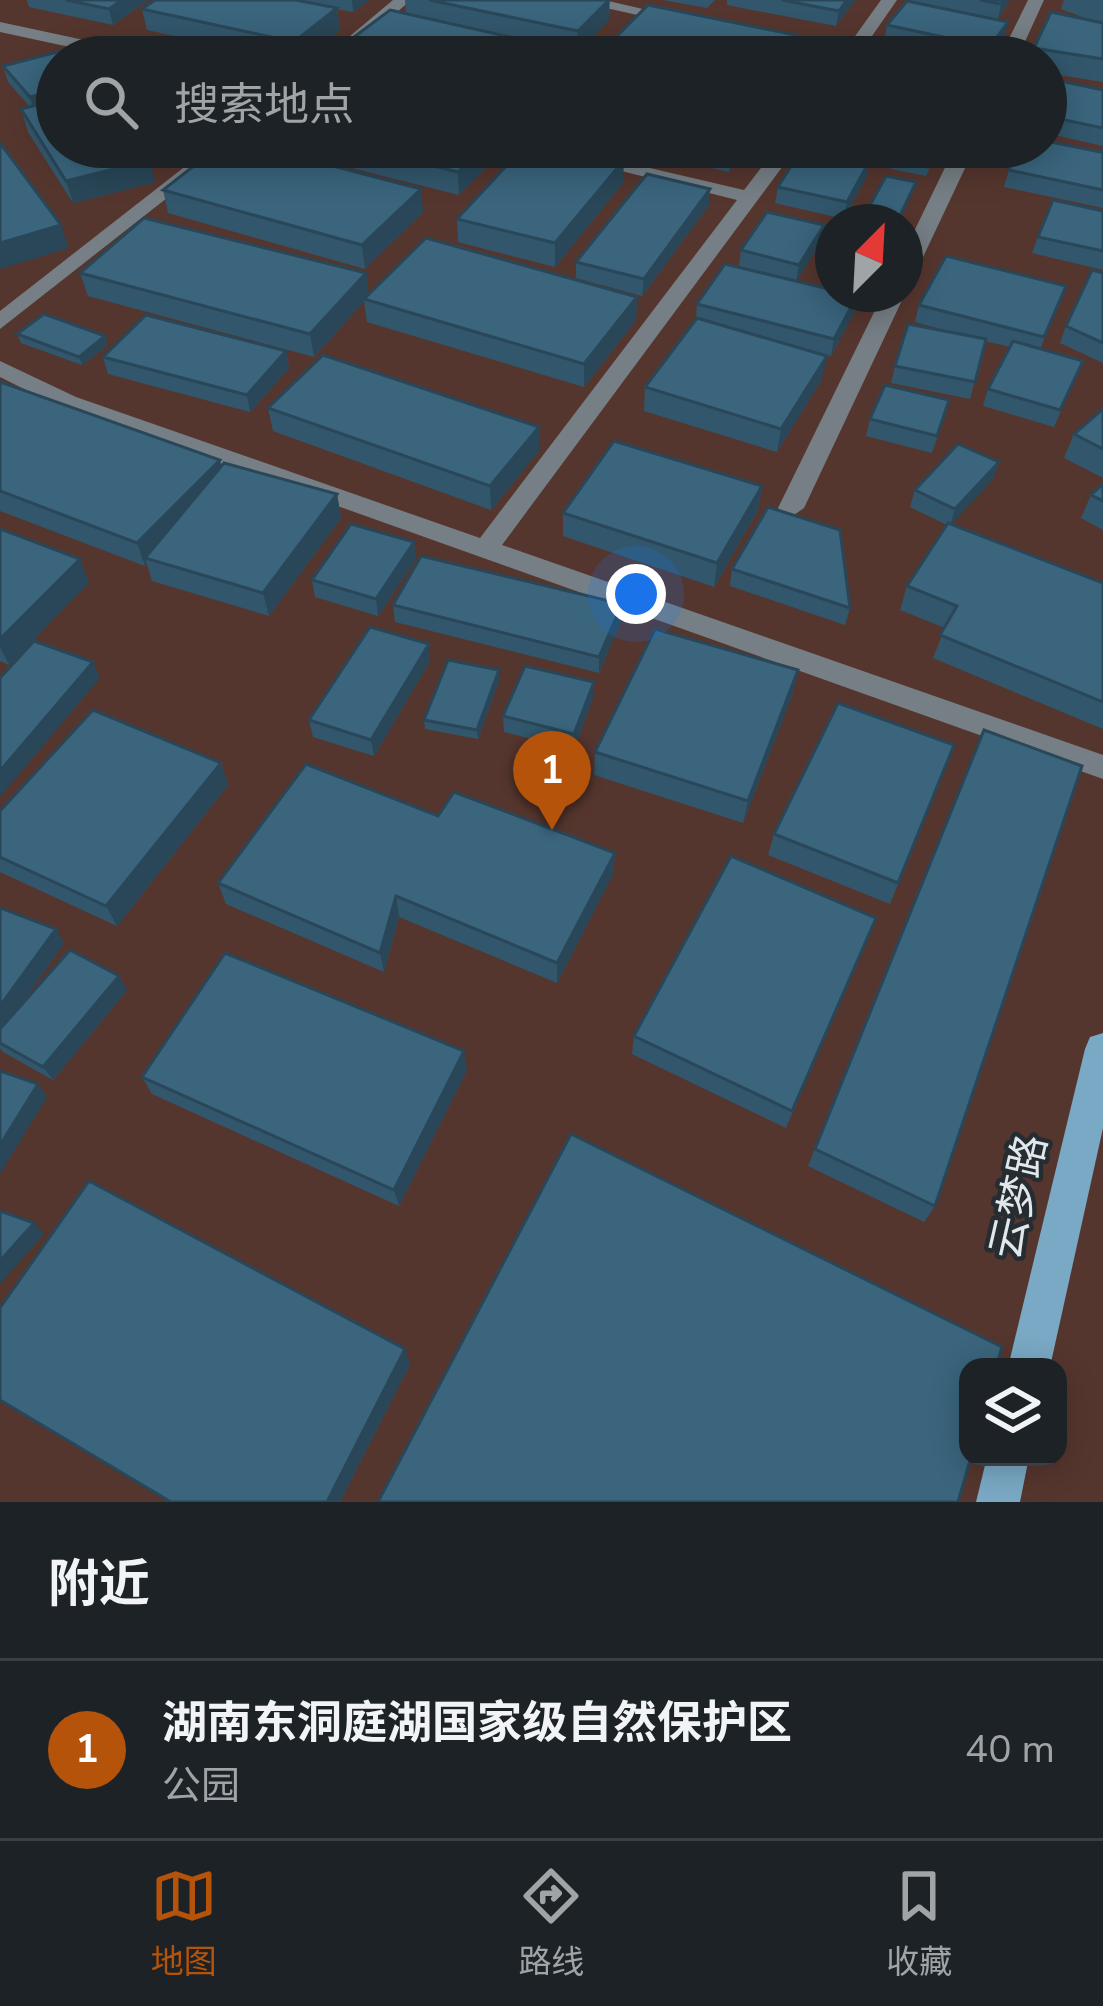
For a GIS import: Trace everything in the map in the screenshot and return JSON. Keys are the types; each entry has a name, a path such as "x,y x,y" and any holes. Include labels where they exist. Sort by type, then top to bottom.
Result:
{"main road":[{"name":"云梦路","path":"1031,1358 1103,1049"},
{"path":"998,1502 1006,1466"}],"street":[{"path":"359,36 403,0"},
{"path":"578,0 692,22"},
{"path":"864,36 889,0"},
{"path":"1019,36 1036,0"},
{"path":"0,27 42,36"},
{"path":"761,35 766,36"},
{"path":"0,322 195,168"},
{"path":"625,168 752,198"},
{"path":"487,547 773,168"},
{"path":"923,234 955,168"},
{"path":"791,508 885,312"},
{"path":"0,368 68,402 1103,767"}],"shaded area":[{"path":"0,0 1103,0 1103,1502 0,1502"}],"building":[{"path":"66,0 122,0 109,9"},
{"path":"155,0 296,0 337,8 302,36 266,36 142,9"},
{"path":"429,0 609,0 578,31"},
{"path":"782,0 847,0 839,11"},
{"path":"907,1 1008,22 998,36 938,36 887,25"},
{"path":"648,5 800,36 617,36"},
{"path":"390,10 505,36 355,36"},
{"path":"1051,12 1103,23 1103,59 1067,53 1067,36 1040,36"},
{"path":"36,58 36,95 30,97 3,66"},
{"path":"1067,82 1103,90 1103,128 1067,120"},
{"path":"36,105 36,133 21,109"},
{"path":"0,143 61,225 0,243"},
{"path":"1067,145 1101,152 1103,148 1103,190 1009,170 1067,168"},
{"path":"58,168 118,168 66,181"},
{"path":"191,168 340,168 421,189 362,245 163,190"},
{"path":"504,168 617,168 555,243 457,219"},
{"path":"790,168 866,168 847,202 778,187"},
{"path":"647,174 710,189 644,279 576,262"},
{"path":"886,176 916,182 906,204 871,204"},
{"path":"1053,200 1103,211 1103,251 1038,237"},
{"path":"767,212 815,223 815,239 799,265 741,250"},
{"path":"144,218 366,273 310,334 80,273"},
{"path":"426,238 637,297 584,364 364,299"},
{"path":"946,256 1066,286 1044,337 923,306"},
{"path":"725,264 815,286 815,312 848,312 834,339 697,304"},
{"path":"1092,270 1103,273 1103,343 1066,326"},
{"path":"44,314 105,336 79,357 17,334"},
{"path":"146,315 286,351 247,395 103,357"},
{"path":"697,318 827,356 781,429 645,387"},
{"path":"908,324 986,339 975,382 895,366"},
{"path":"1013,341 1083,361 1060,410 988,389"},
{"path":"323,355 539,427 490,486 268,408"},
{"path":"0,382 220,460 137,543 0,491"},
{"path":"885,385 949,400 937,436 870,419"},
{"path":"1103,409 1103,449 1074,434"},
{"path":"614,441 762,486 717,563 563,513"},
{"path":"958,444 999,462 955,509 915,490"},
{"path":"224,463 337,494 263,593 145,558"},
{"path":"1103,484 1103,501 1091,495"},
{"path":"768,507 840,530 850,608 732,569"},
{"path":"948,523 1103,583 1103,702 940,635 957,606 907,586"},
{"path":"351,524 414,542 376,599 312,580"},
{"path":"0,529 80,559 0,639"},
{"path":"421,556 622,604 599,657 393,605"},
{"path":"370,627 429,644 371,740 309,720"},
{"path":"655,629 798,670 748,801 595,752"},
{"path":"34,641 93,662 0,771 0,678"},
{"path":"448,660 499,670 477,730 424,720"},
{"path":"525,666 594,682 574,734 503,716"},
{"path":"838,703 954,745 898,883 774,834"},
{"path":"93,710 221,763 106,906 0,857 0,811"},
{"path":"984,730 1082,766 935,1206 815,1149"},
{"path":"306,764 438,816 454,792 615,853 557,963 396,896 380,953 218,883"},
{"path":"731,856 876,918 792,1111 634,1036"},
{"path":"0,908 56,929 0,1006"},
{"path":"70,950 119,976 43,1067 0,1043 0,1029"},
{"path":"225,953 464,1051 394,1190 142,1077"},
{"path":"0,1071 38,1084 0,1145"},
{"path":"571,1134 1002,1347 999,1358 959,1358 959,1466 968,1466 958,1502 378,1502"},
{"path":"89,1181 405,1349 327,1502 171,1502 0,1400 0,1308"},
{"path":"0,1211 34,1223 0,1261"}],"place":[{"name":"湖南东洞庭湖国家级自然保护区","path":"552,830"}]}
